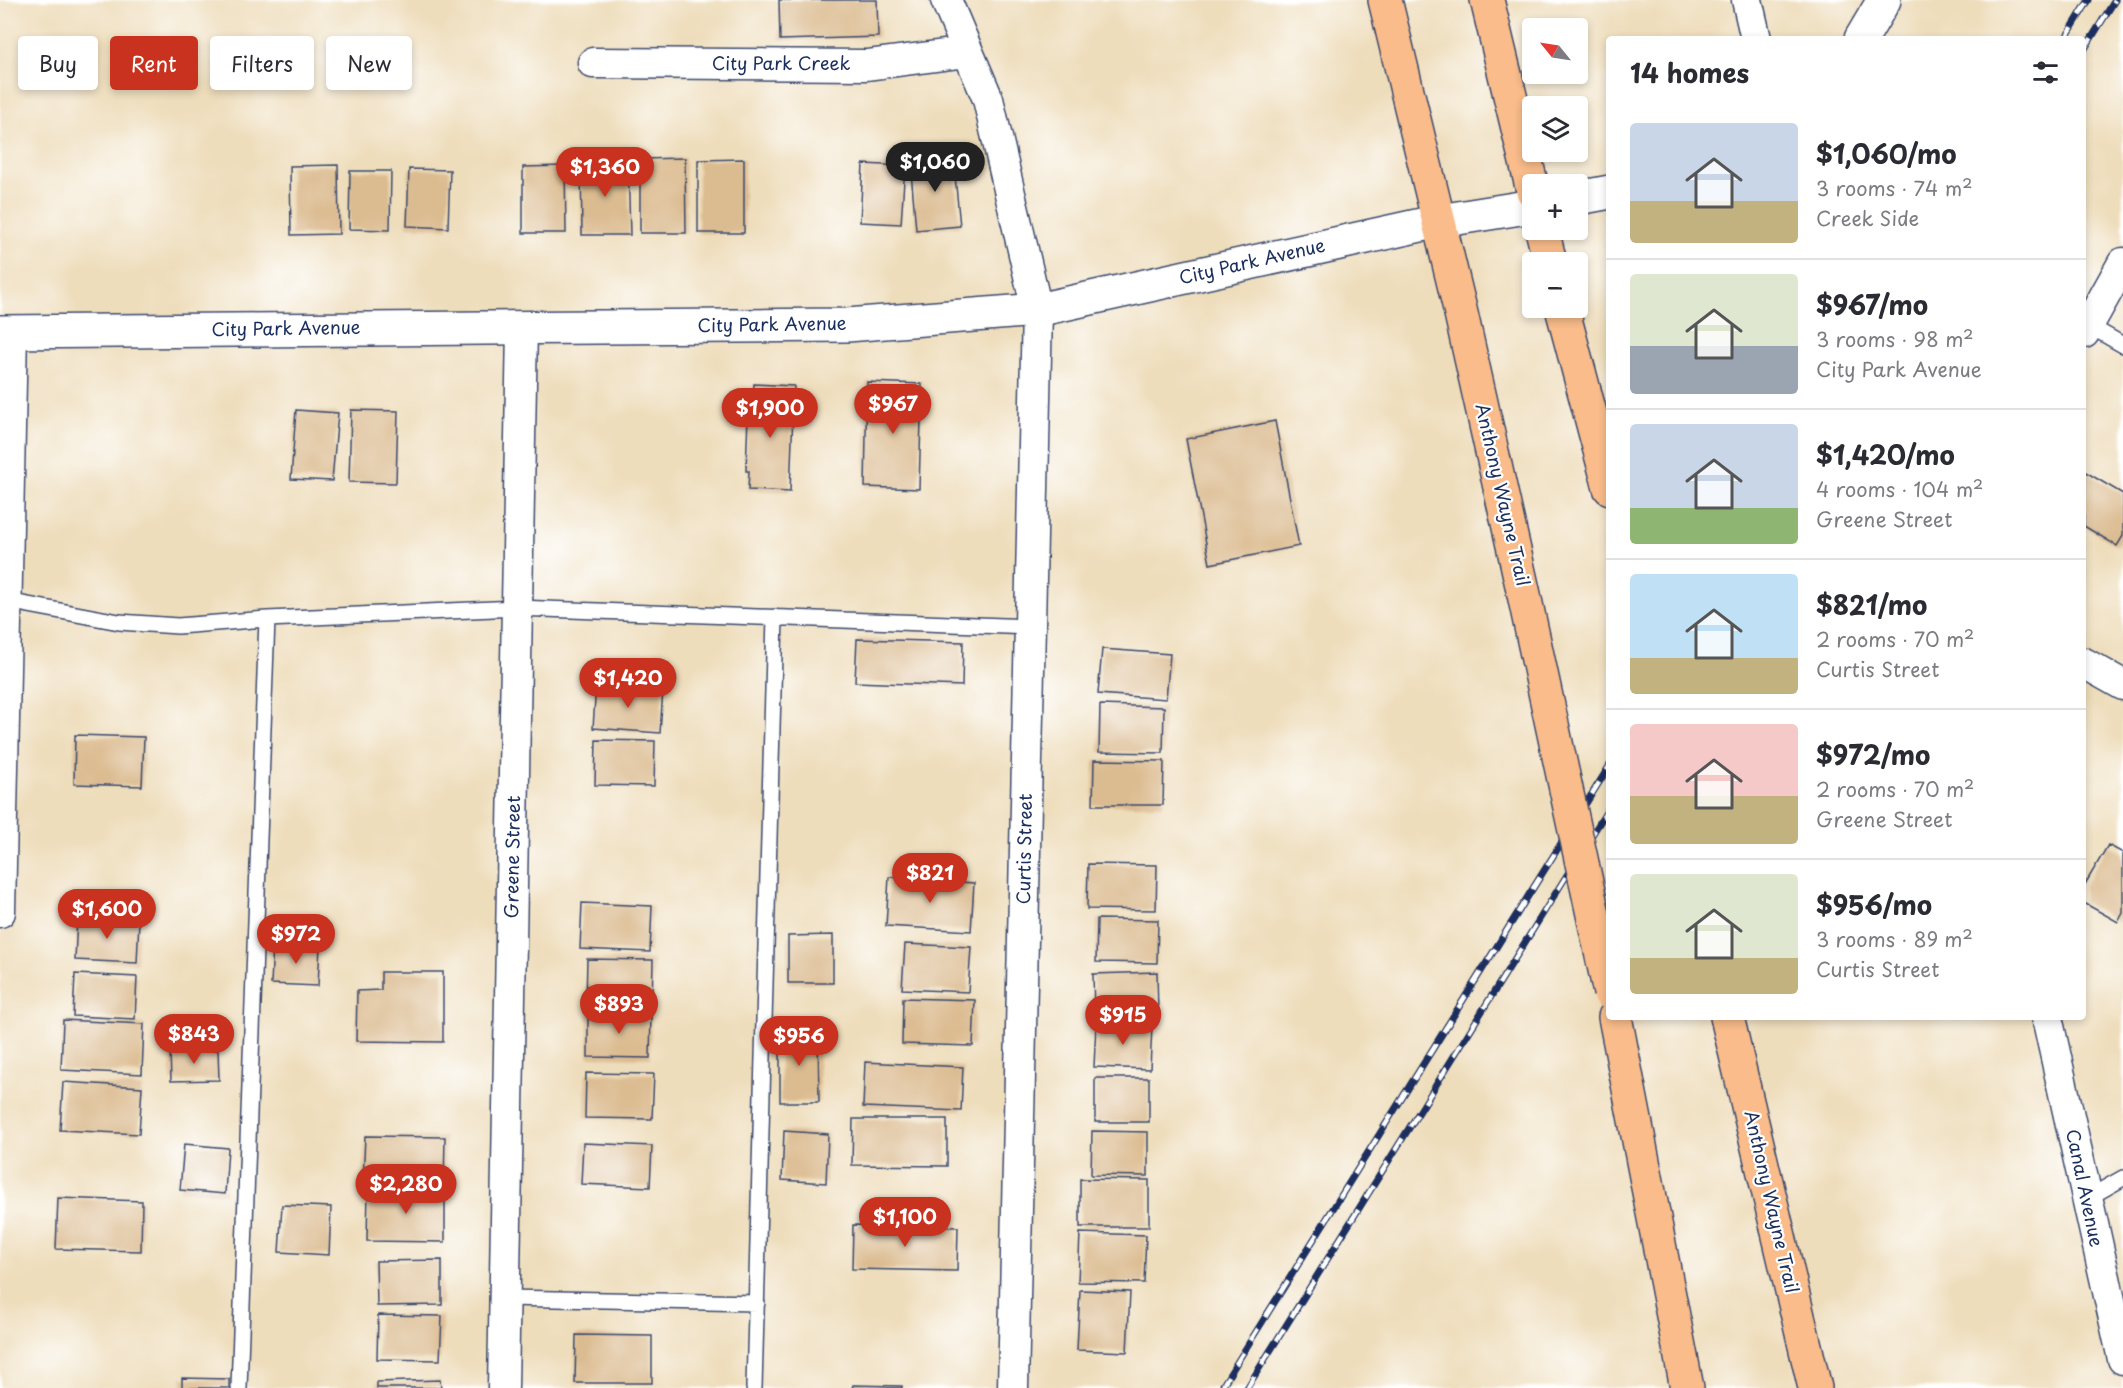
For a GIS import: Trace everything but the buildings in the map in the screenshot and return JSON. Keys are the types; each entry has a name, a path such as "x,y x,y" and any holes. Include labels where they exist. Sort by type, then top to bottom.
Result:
{"highway":[{"name":"Anthony Wayne Trail","path":"1385,0 1439,221 1523,590 1606,974"},
{"path":"1487,0 1529,174"},
{"path":"1565,318 1606,473"},
{"path":"1616,1020 1687,1388"},
{"name":"Anthony Wayne Trail","path":"1728,1020 1815,1388"}],"street":[{"name":"Curtis Street","path":"946,0 988,99 1037,310 1013,1388"},
{"path":"1747,0 1755,36"},
{"path":"1863,36 1884,0"},
{"name":"City Park Creek","path":"593,63 867,65 967,52"},
{"path":"1588,196 1606,193"},
{"name":"City Park Avenue","path":"6,332 847,325 1037,310 1439,221 1522,208"},
{"path":"2086,329 2123,263"},
{"name":"Greene Street","path":"503,1388 522,327"},
{"path":"0,912 7,601 6,332"},
{"path":"2086,664 2123,686"},
{"name":"Canal Avenue","path":"2048,1020 2123,1359"}],"lane":[{"path":"2086,329 2123,345"},
{"path":"7,601 119,622 177,626 267,619 517,608 1030,627"},
{"path":"754,1388 776,617"},
{"path":"239,1388 267,619"},
{"path":"2086,1200 2123,1178"},
{"path":"505,1298 757,1303"}],"railway":[{"path":"2067,36 2089,0"},
{"path":"2086,47 2115,0"},
{"path":"1221,1388 1606,771"},
{"path":"1247,1388 1606,812"}]}
